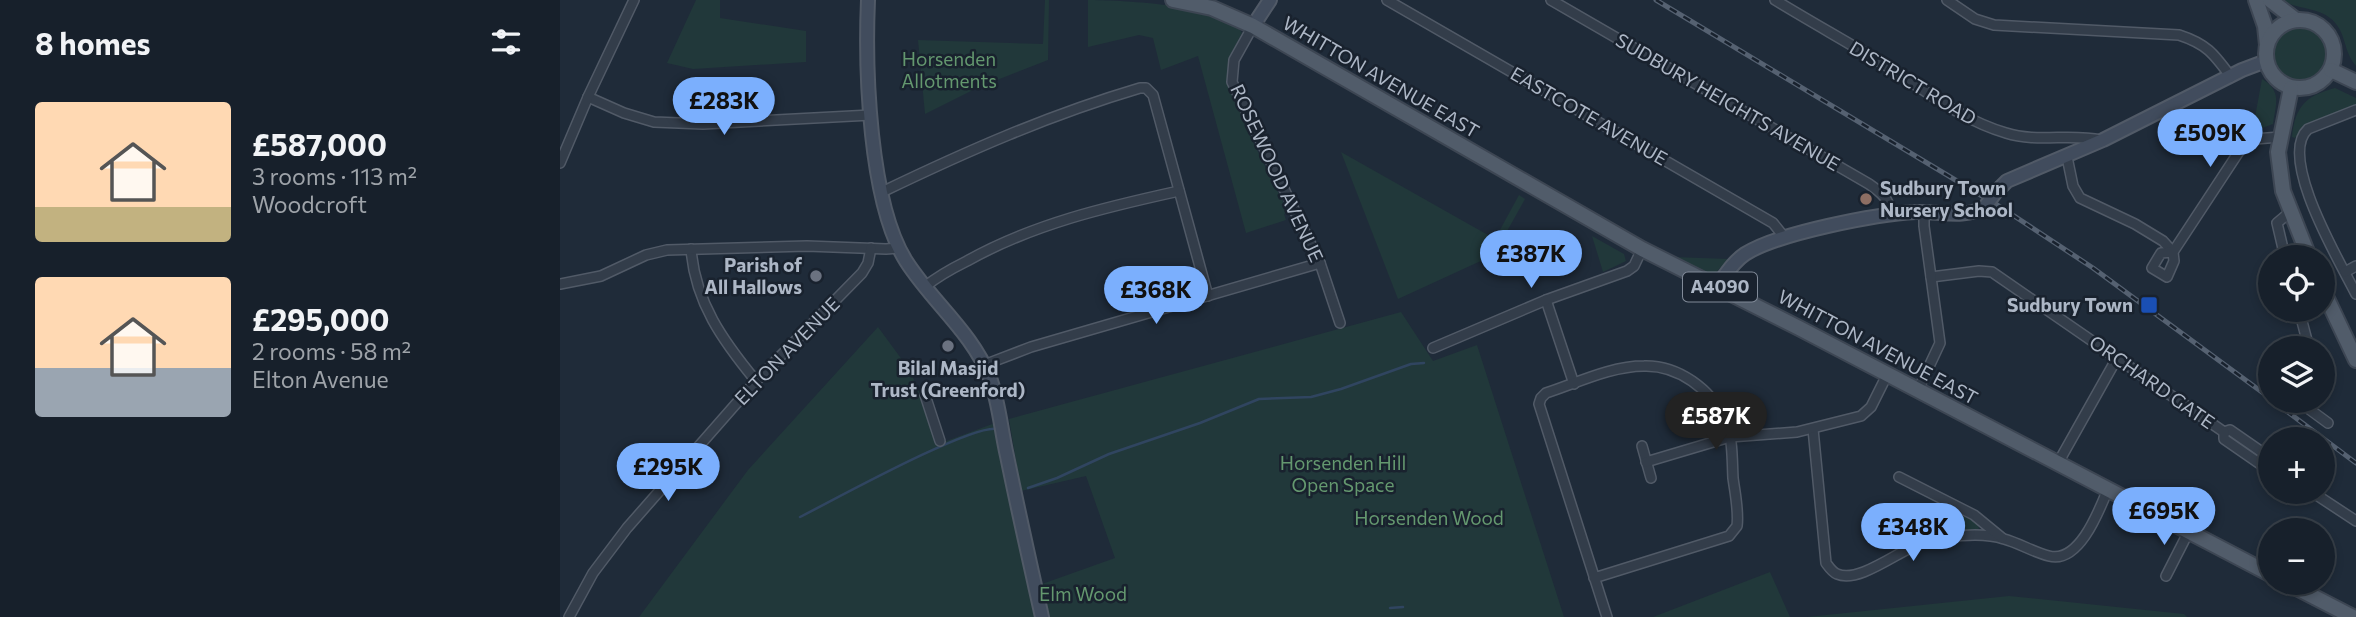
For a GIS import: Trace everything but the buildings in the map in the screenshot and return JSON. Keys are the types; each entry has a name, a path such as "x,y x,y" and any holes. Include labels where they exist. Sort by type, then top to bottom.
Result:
{"main road":[{"name":"WHITTON AVENUE EAST","path":"1173,0 1212,8 1253,26 1642,249 2258,567"},
{"path":"2256,0 2265,26 2266,61 2278,81 2291,88 2311,87 2325,78 2331,70 2334,51 2330,37 2313,22 2296,20 2282,25 2273,33 2267,45"},
{"path":"2270,0 2296,20"},
{"path":"2331,70 2356,82"},
{"path":"2291,88 2278,152 2283,191 2304,245"},
{"path":"2335,316 2356,360"},
{"path":"2310,595 2353,617"}],"street":[{"path":"560,163 634,0"},
{"path":"868,0 867,62 871,116 882,192 899,248 964,332 984,365 994,390 1042,617"},
{"path":"1253,26 1270,0"},
{"name":"EASTCOTE AVENUE","path":"1387,0 1773,223 1785,238"},
{"name":"SUDBURY HEIGHTS AVENUE","path":"1551,0 1870,184 1884,194 1892,215"},
{"name":"DISTRICT ROAD","path":"1774,0 1984,126 2009,135 2103,140"},
{"path":"1947,0 1975,19 1994,25 2179,35 2199,41 2212,51 2231,77"},
{"name":"ROSEWOOD AVENUE","path":"1253,26 1234,60 1232,82 1320,263 1340,323"},
{"path":"1717,286 1734,262 1747,253 1785,238 1892,215 1975,212 1985,207 2007,181 2067,157 2242,70 2266,61"},
{"path":"882,192 963,153 1049,117 1140,88 1148,90 1153,95 1208,296"},
{"path":"588,97 624,113 654,122 703,124 871,116"},
{"path":"2356,110 2308,129 2299,142 2298,163 2304,187 2356,294"},
{"path":"2067,157 2073,186 2080,198 2135,224 2163,241 2173,252 2244,144 2255,139 2280,137"},
{"path":"926,286 987,250 1041,227 1179,191"},
{"path":"1918,390 1940,343 1924,212"},
{"path":"2282,245 2277,223 2290,212"},
{"path":"560,284 601,276 658,251 777,246 899,248"},
{"name":"ELTON AVENUE","path":"569,617 593,573 627,528 756,381 862,273 868,263 871,248"},
{"path":"691,249 698,289 713,324 726,345 756,381"},
{"path":"1433,348 1546,300 1627,271 1634,266 1642,249"},
{"path":"984,365 1031,347 1320,263"},
{"path":"2345,272 2356,266"},
{"name":"ORCHARD GATE","path":"1931,277 1992,272 2224,432 2224,439 2258,463"},
{"path":"1546,300 1574,384"},
{"path":"2058,463 2117,358"},
{"path":"1594,578 1729,536 1734,532 1737,522 1730,437 1725,420 1697,384 1673,371 1652,366 1629,367 1545,393 1539,404 1594,578 1607,617"},
{"path":"1646,462 1730,437 1813,429 1861,416 1867,412 1887,375"},
{"path":"925,395 940,441"},
{"path":"2314,413 2328,423"},
{"path":"1813,429 1826,563 1834,574 1846,576 1862,571 1927,539 1961,536 2002,538"},
{"path":"1642,446 1651,478"},
{"path":"1899,477 1974,515 2002,538 2050,557 2074,550 2084,537 2108,489"},
{"path":"2330,504 2356,521"},
{"path":"2166,576 2189,531"}],"green space":[{"path":"696,0 720,0 720,18 806,31 806,62 693,69 667,63"},
{"name":"Horsenden Allotments","path":"1045,0 1049,0 1048,60 979,87 925,114 918,40 1043,44"},
{"path":"1088,0 1186,8 1207,12 1237,25 1242,33 1229,58 1228,81 1250,136 1288,212 1284,214 1286,220 1246,233 1198,56 1161,70 1153,38 1139,35 1088,47"},
{"path":"2280,0 2356,0 2356,66 2335,22 2321,13"},
{"path":"2295,25 2307,25 2322,33 2330,48 2330,60 2322,75 2307,83 2295,83 2280,75 2272,60 2272,48 2280,33"},
{"path":"2262,79 2273,88 2276,104 2273,124 2257,130 2255,117"},
{"path":"2335,88 2356,98 2356,105 2302,128 2295,138 2292,137 2296,118 2303,104 2316,95"},
{"path":"1341,152 1495,239 1519,195 1525,199 1501,242 1509,248 1398,299"},
{"path":"1592,236 1624,254 1626,261 1603,272"},
{"path":"1672,257 1728,259 1712,277"},
{"name":"Horsenden Wood","path":"1401,312 1433,361 1477,345 1564,617 1050,617 1042,584 1115,558 1086,476 1021,491 1009,419"},
{"path":"878,327 920,390 936,440 941,443 995,423 1039,617 639,617 748,470"},
{"path":"1940,506 1978,523 1979,530 1945,531"},
{"path":"1770,572 1790,617 1653,617"},
{"path":"2009,596 2184,614 2187,617 1807,617"}],"waterway":[{"path":"1028,488 1109,454 1200,423 1259,399 1311,397 1411,364 1424,363"},
{"path":"800,517 932,450 960,438 997,429"},
{"path":"1390,608 1403,607"}],"railway":[{"path":"1656,0 2002,208 2093,268 2258,389"},
{"path":"2289,413 2356,463"}],"place":[{"name":"Sudbury Town Nursery School","path":"1866,199"},
{"name":"Parish of All Hallows","path":"816,276"},
{"name":"Sudbury Town","path":"2149,305"},
{"name":"Bilal Masjid Trust (Greenford)","path":"948,346"}],"park label":[{"name":"Horsenden Hill Open Space","path":"1343,474"},
{"name":"Elm Wood","path":"1083,594"}]}
